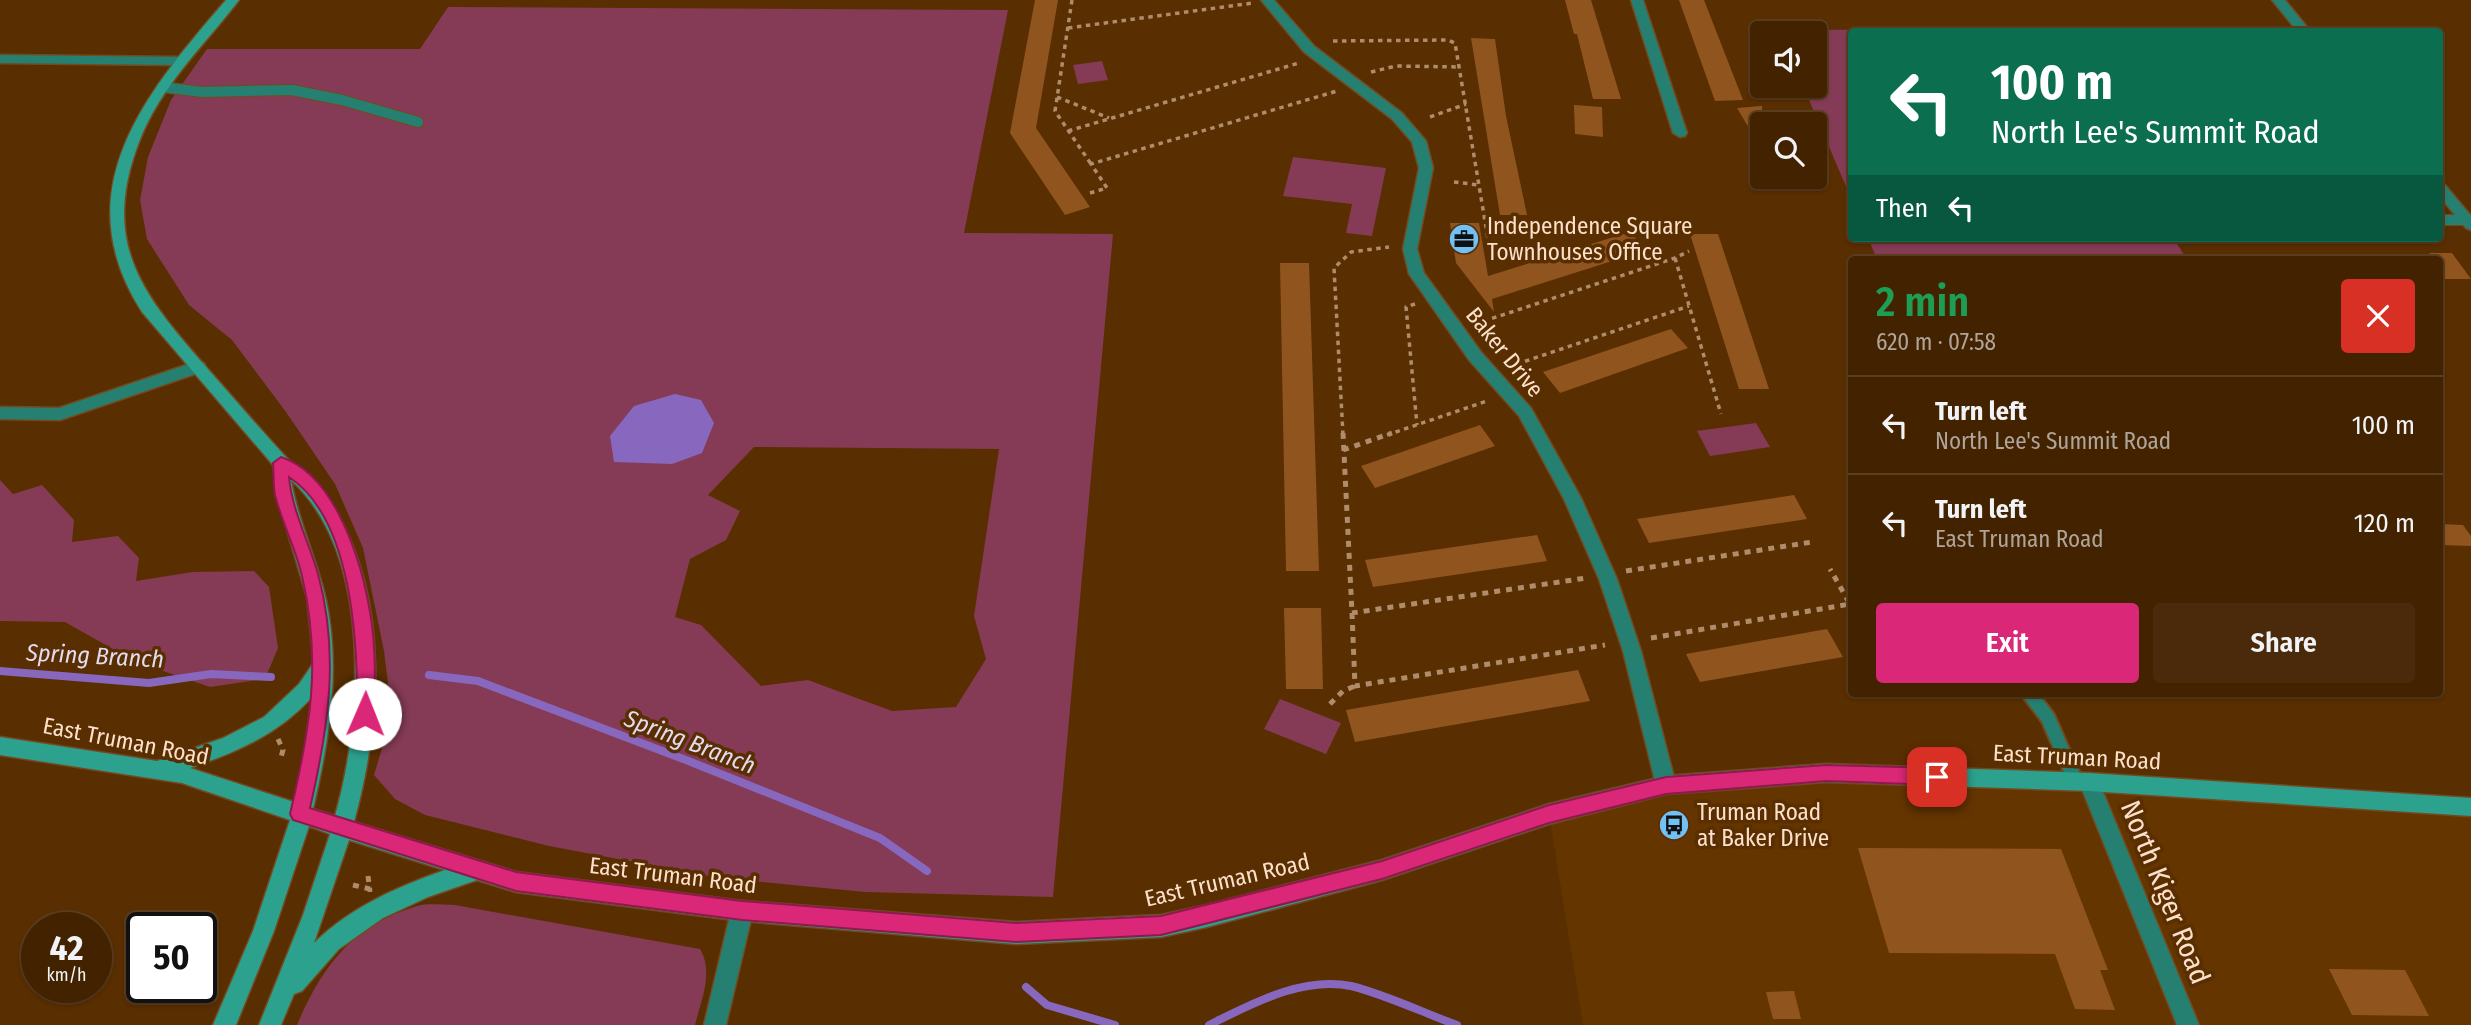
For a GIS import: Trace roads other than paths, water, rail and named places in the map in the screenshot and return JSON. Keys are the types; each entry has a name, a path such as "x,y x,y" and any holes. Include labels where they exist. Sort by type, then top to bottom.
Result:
{"main road":[{"path":"233,0 162,86 133,137 121,177 118,223 121,246 134,285 154,318 281,463 303,478 325,502 345,549 358,590 366,663 365,714 360,760 342,828 300,951 274,1016"},
{"path":"224,1025 274,904 300,814 317,737 322,662 320,617 310,575 283,493 281,463"},
{"path":"158,770 235,743 269,726 295,706 309,688 322,662"},
{"name":"East Truman Road","path":"0,746 183,774 342,828 516,881 742,911 1016,933 1161,926 1382,870 1549,814 1666,785 1826,773 2083,782 2471,807"},
{"path":"274,1016 307,965 325,946 360,920 424,886 477,870"}],"street":[{"path":"1637,0 1680,133"},
{"path":"2278,0 2302,28"},
{"name":"Baker Drive","path":"1262,1 1309,49 1397,116 1419,141 1426,168 1410,249 1412,262 1417,274 1475,356 1525,412 1572,498 1608,579 1632,651 1666,785"},
{"path":"0,59 181,61"},
{"path":"2443,192 2469,222"},
{"path":"0,413 60,414 198,368"},
{"name":"North Kiger Road","path":"2083,782 2188,1025"},
{"path":"715,1025 742,911"}],"lane":[{"path":"162,86 202,92 292,90 342,100 418,122"},
{"path":"2443,220 2469,222"},
{"path":"2032,697 2048,718 2083,782"}],"waterway":[{"name":"Spring Branch","path":"0,671 149,683 211,674 271,677"},
{"name":"Spring Branch","path":"429,675 478,681 686,760 880,838 927,871"},
{"name":"Spring Branch","path":"1209,1025 1296,988 1333,984 1377,994 1457,1025"},
{"name":"Spring Branch","path":"1026,987 1047,1005 1115,1025"}],"place":[{"name":"Independence Square Townhouses Office","path":"1464,239"},
{"name":"Truman Road at Baker Drive","path":"1674,825"}]}
